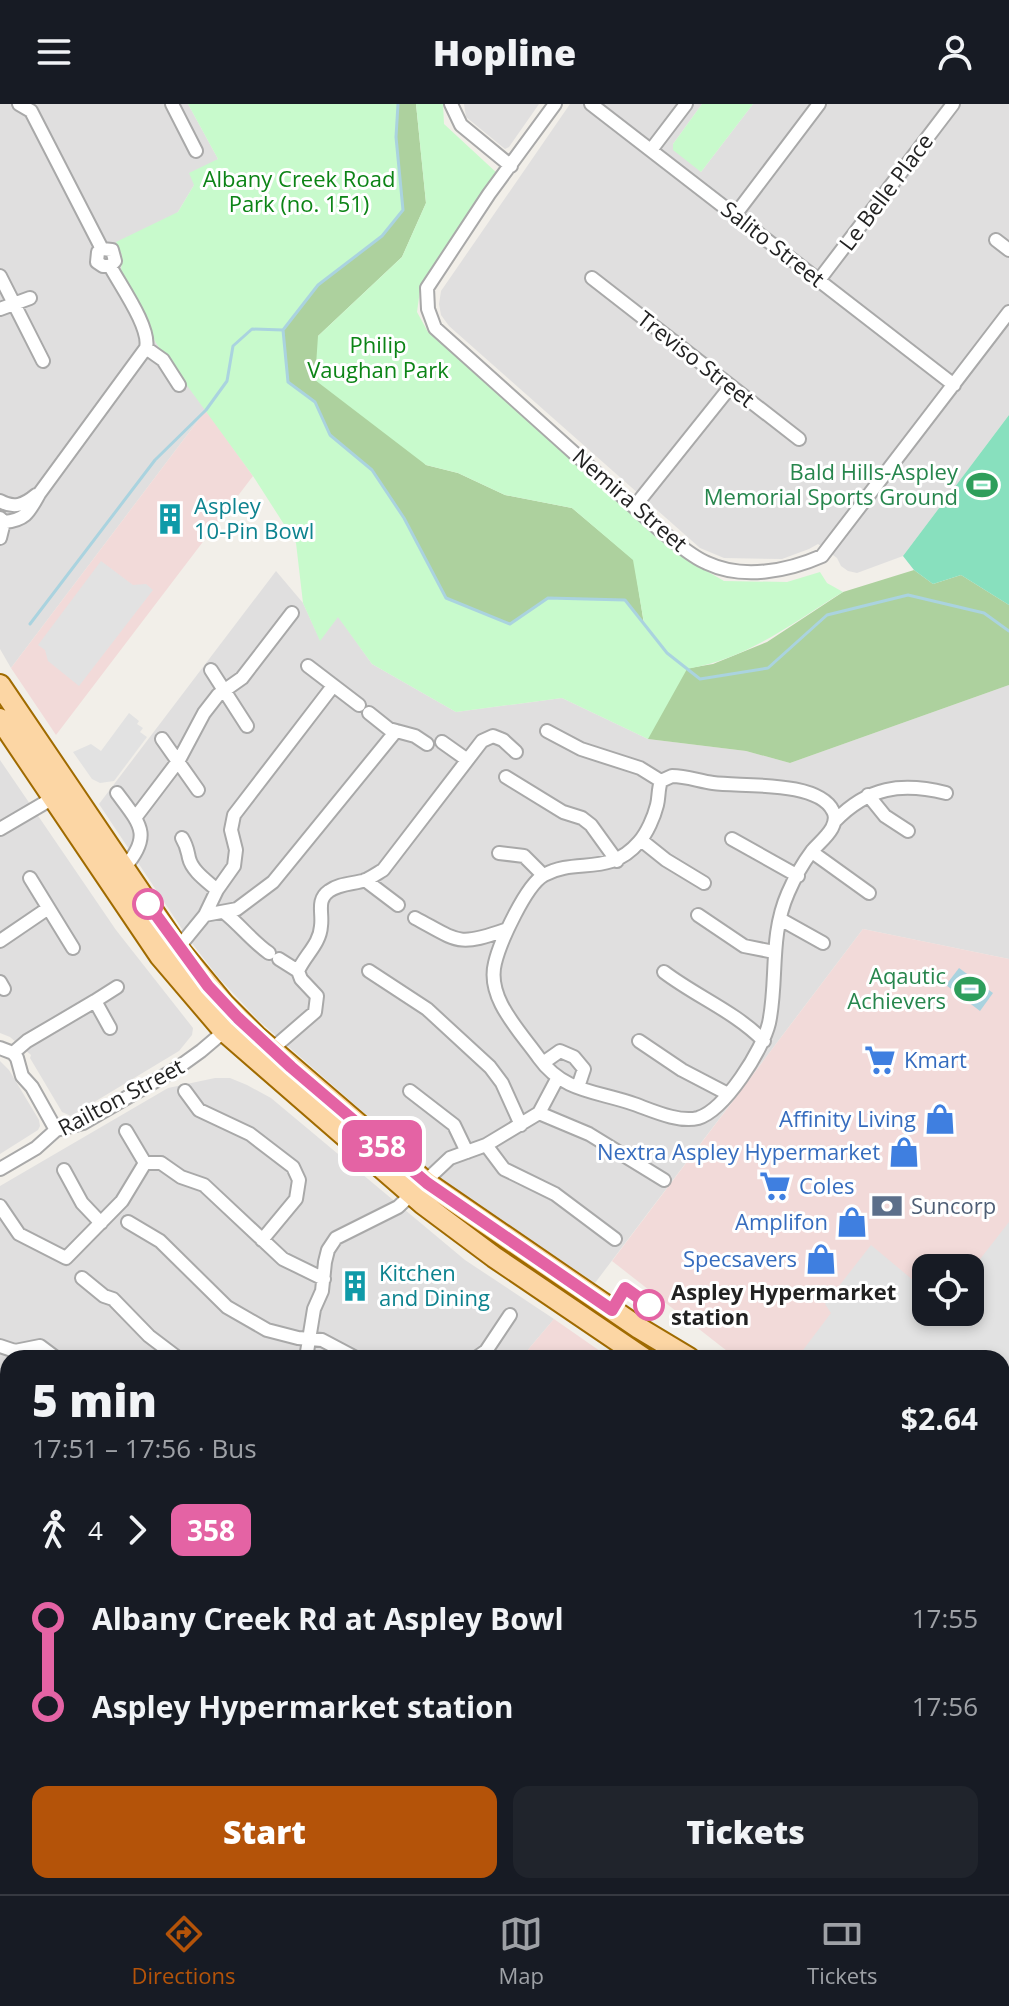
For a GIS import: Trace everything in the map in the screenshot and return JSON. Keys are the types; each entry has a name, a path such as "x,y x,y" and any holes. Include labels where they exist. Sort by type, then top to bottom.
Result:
{"main road":[{"path":"3,697 231,1025 271,1050 494,1257 631,1350"},
{"path":"0,719 160,956 231,1025 419,1189 676,1350"}],"street":[{"path":"0,538 2,520 18,521 30,510 146,348 148,340 110,266 97,262 96,257 102,249 31,111 19,104"},
{"path":"172,104 196,151"},
{"path":"451,104 461,125 511,166"},
{"name":"Nemira Street","path":"555,104 489,194 427,288 428,309 435,328 685,550 708,564 732,570 774,571 822,556 1009,312"},
{"name":"Salito Street","path":"591,104 954,385"},
{"path":"651,150 686,104"},
{"path":"735,215 819,104"},
{"name":"Le Belle Place","path":"819,280 953,104"},
{"path":"996,240 1009,250"},
{"path":"0,276 43,361"},
{"name":"Treviso Street","path":"592,278 799,439"},
{"path":"0,309 30,298"},
{"path":"0,318 15,305"},
{"path":"146,348 163,360 179,385"},
{"path":"635,506 731,386"},
{"path":"0,501 9,506 25,504 39,494"},
{"path":"135,818 179,760 204,713 218,695 242,678 292,613"},
{"path":"308,666 389,729 415,736 427,744"},
{"path":"211,670 247,726"},
{"path":"178,948 205,915 217,890 234,866 236,850 231,830 234,815 333,686"},
{"path":"205,915 225,913 247,903 273,882 396,731"},
{"path":"547,731 581,749 640,768 661,781"},
{"path":"298,971 318,942 322,925 319,905 327,892 365,880 383,870 482,741 493,736 503,740 516,752"},
{"path":"162,739 198,790"},
{"path":"442,742 466,759"},
{"path":"661,781 682,776 715,784 766,785 795,790 832,807 835,821"},
{"path":"506,777 563,812 582,818 591,825 617,861"},
{"path":"661,781 657,805 641,840 617,861 543,875 505,930 492,974 494,989 513,1023 557,1079 647,1109 689,1119 699,1118 728,1094 764,1041 769,1022 774,952 788,893 835,821 849,806 868,795 919,787 946,793"},
{"path":"117,793 135,818 141,843 124,868"},
{"path":"868,795 885,816 908,831"},
{"path":"0,829 53,798"},
{"path":"182,838 188,847 189,860 217,890"},
{"path":"732,839 798,876"},
{"path":"641,840 666,860 704,883"},
{"path":"812,852 869,893"},
{"path":"499,853 530,859 543,875"},
{"path":"30,878 73,948"},
{"path":"365,880 398,905"},
{"path":"0,941 47,909"},
{"path":"225,913 245,928 251,941 298,971 301,979 317,996 315,1012 271,1050"},
{"path":"698,915 744,946 774,952"},
{"path":"415,918 461,941 472,941 505,930"},
{"path":"780,919 823,943"},
{"path":"369,971 427,1009 490,1067 502,1083 521,1125"},
{"path":"664,972 724,1008 764,1041"},
{"path":"56,1130 32,1087 6,1050 27,1041 117,987"},
{"path":"95,1001 110,1028"},
{"name":"Railton Street","path":"0,1169 36,1148 56,1130 83,1123 192,1058 231,1025"},
{"path":"639,1041 682,1070 728,1094"},
{"path":"543,1063 560,1051 574,1057 584,1069 578,1087"},
{"path":"308,1350 328,1250 336,1238 398,1207 450,1158 486,1145 539,1113 557,1079"},
{"path":"185,1091 199,1110 250,1134 293,1167 299,1180 296,1199 262,1240"},
{"path":"410,1091 454,1125 467,1152"},
{"path":"539,1113 589,1134 664,1180"},
{"path":"126,1131 145,1163"},
{"path":"486,1145 504,1169 555,1194 615,1239"},
{"path":"145,1163 161,1163 181,1177 204,1185 283,1259 324,1279"},
{"path":"0,1206 19,1234 63,1258 69,1256 122,1201 145,1163"},
{"path":"64,1170 82,1203 101,1223"},
{"path":"128,1222 160,1241 227,1307 267,1330 322,1340 341,1350"},
{"path":"82,1278 104,1296 113,1299 141,1329 168,1350"},
{"path":"487,1350 510,1315"},
{"path":"20,1350 40,1346 45,1350"}],"shaded area":[{"path":"0,104 188,104 218,159 194,185 178,212 122,255 121,272 156,343 206,410 11,668 0,649"},
{"path":"464,104 539,104 505,149 466,117"},
{"path":"570,104 702,104 673,144 701,172 753,104 1009,104 1009,415 903,556 857,573 841,566 837,558 818,544 782,559 724,558 700,548 449,326 441,315 441,291"},
{"path":"206,410 253,476 56,735 11,668"},
{"path":"101,561 133,585 146,584 153,590 79,686 48,661 45,650 38,645"},
{"path":"276,571 303,603 320,640 338,616 372,664 456,712 562,698 648,739 746,751 790,763 1009,685 1009,959 863,929 595,1283 443,1182 258,1020 218,977 188,938 99,804"},
{"path":"129,713 139,721 137,724 143,728 140,732 147,737 114,781 100,783 92,779 73,752 91,744 101,751"},
{"path":"0,760 116,930 193,1028 192,1035 179,1051 71,1116 62,1112 31,1055 10,1037 0,1033"},
{"path":"863,929 1009,959 1009,1350 726,1350 612,1261"},
{"path":"0,1061 9,1070 40,1126 0,1154"},
{"path":"230,1078 271,1098 465,1260 554,1319 528,1350 0,1350 0,1186 168,1088"},
{"path":"1009,1222 1009,1350 803,1350 831,1313 825,1304 871,1245 912,1279 912,1326 984,1326 984,1254"},
{"path":"554,1319 599,1350 528,1350"}],"green space":[{"path":"188,104 398,104 396,137 403,210 382,236 318,285 284,330 288,382 315,402 330,436 372,470 404,518 446,598 510,624 548,598 625,600 644,623 633,560 572,508 505,495 458,473 426,465 315,380 318,336 402,257 426,203 416,104 443,104 444,124 498,174 420,290 417,312 428,332 691,562 724,581 787,582 820,572 827,583 843,592 750,648 710,664 687,669 648,739 562,698 456,712 372,664 338,617 320,641 303,603 296,543 253,476 156,343 121,272 122,255 116,242 178,212 194,185 189,173 218,159"},
{"path":"348,104 416,104 426,203 402,257 318,336 426,465 458,473 505,495 572,508 634,560 647,644 666,672 713,664 767,642 843,592 914,570 933,584 961,575 1009,605 1009,685 790,763 746,751 648,739 636,707 458,628 280,403 278,283"},
{"path":"702,104 753,104 701,172 673,150 673,144"},
{"name":"Bald Hills-Aspley Memorial Sports Ground","path":"1009,415 1009,605 961,575 933,584 914,570 903,556"}],"water":[{"name":"Aqautic Achievers","path":"959,968 993,993 980,1011 946,985"}],"waterway":[{"path":"398,104 396,137 403,210 382,236 318,285 283,330 288,382 315,402 330,435 372,470 404,518 446,598 510,624 548,598 625,600 667,653 700,679 768,668 827,615 908,595 984,613 1009,631"},
{"path":"30,624 155,460 206,410 227,381 233,346 252,329 283,330"}],"bus line":[{"name":"358","path":"148,904 178,948 224,1004 291,1067 427,1183 612,1310 625,1288 649,1305"}],"place":[{"name":"Bald Hills-Aspley Memorial Sports Ground","path":"982,485"},
{"name":"Aspley 10-Pin Bowl","path":"170,519"},
{"name":"Aqautic Achievers","path":"970,989"},
{"name":"Kmart","path":"880,1060"},
{"name":"Affinity Living","path":"940,1119"},
{"name":"Nextra Aspley Hypermarket","path":"904,1152"},
{"name":"Coles","path":"775,1186"},
{"name":"Suncorp","path":"887,1206"},
{"name":"Amplifon","path":"852,1222"},
{"name":"Specsavers","path":"821,1259"},
{"name":"Kitchen and Dining","path":"355,1286"},
{"name":"Aspley Hypermarket station","path":"649,1305"}],"park label":[{"name":"Albany Creek Road Park (no. 151)","path":"299,192"},
{"name":"Philip Vaughan Park","path":"378,358"}]}
